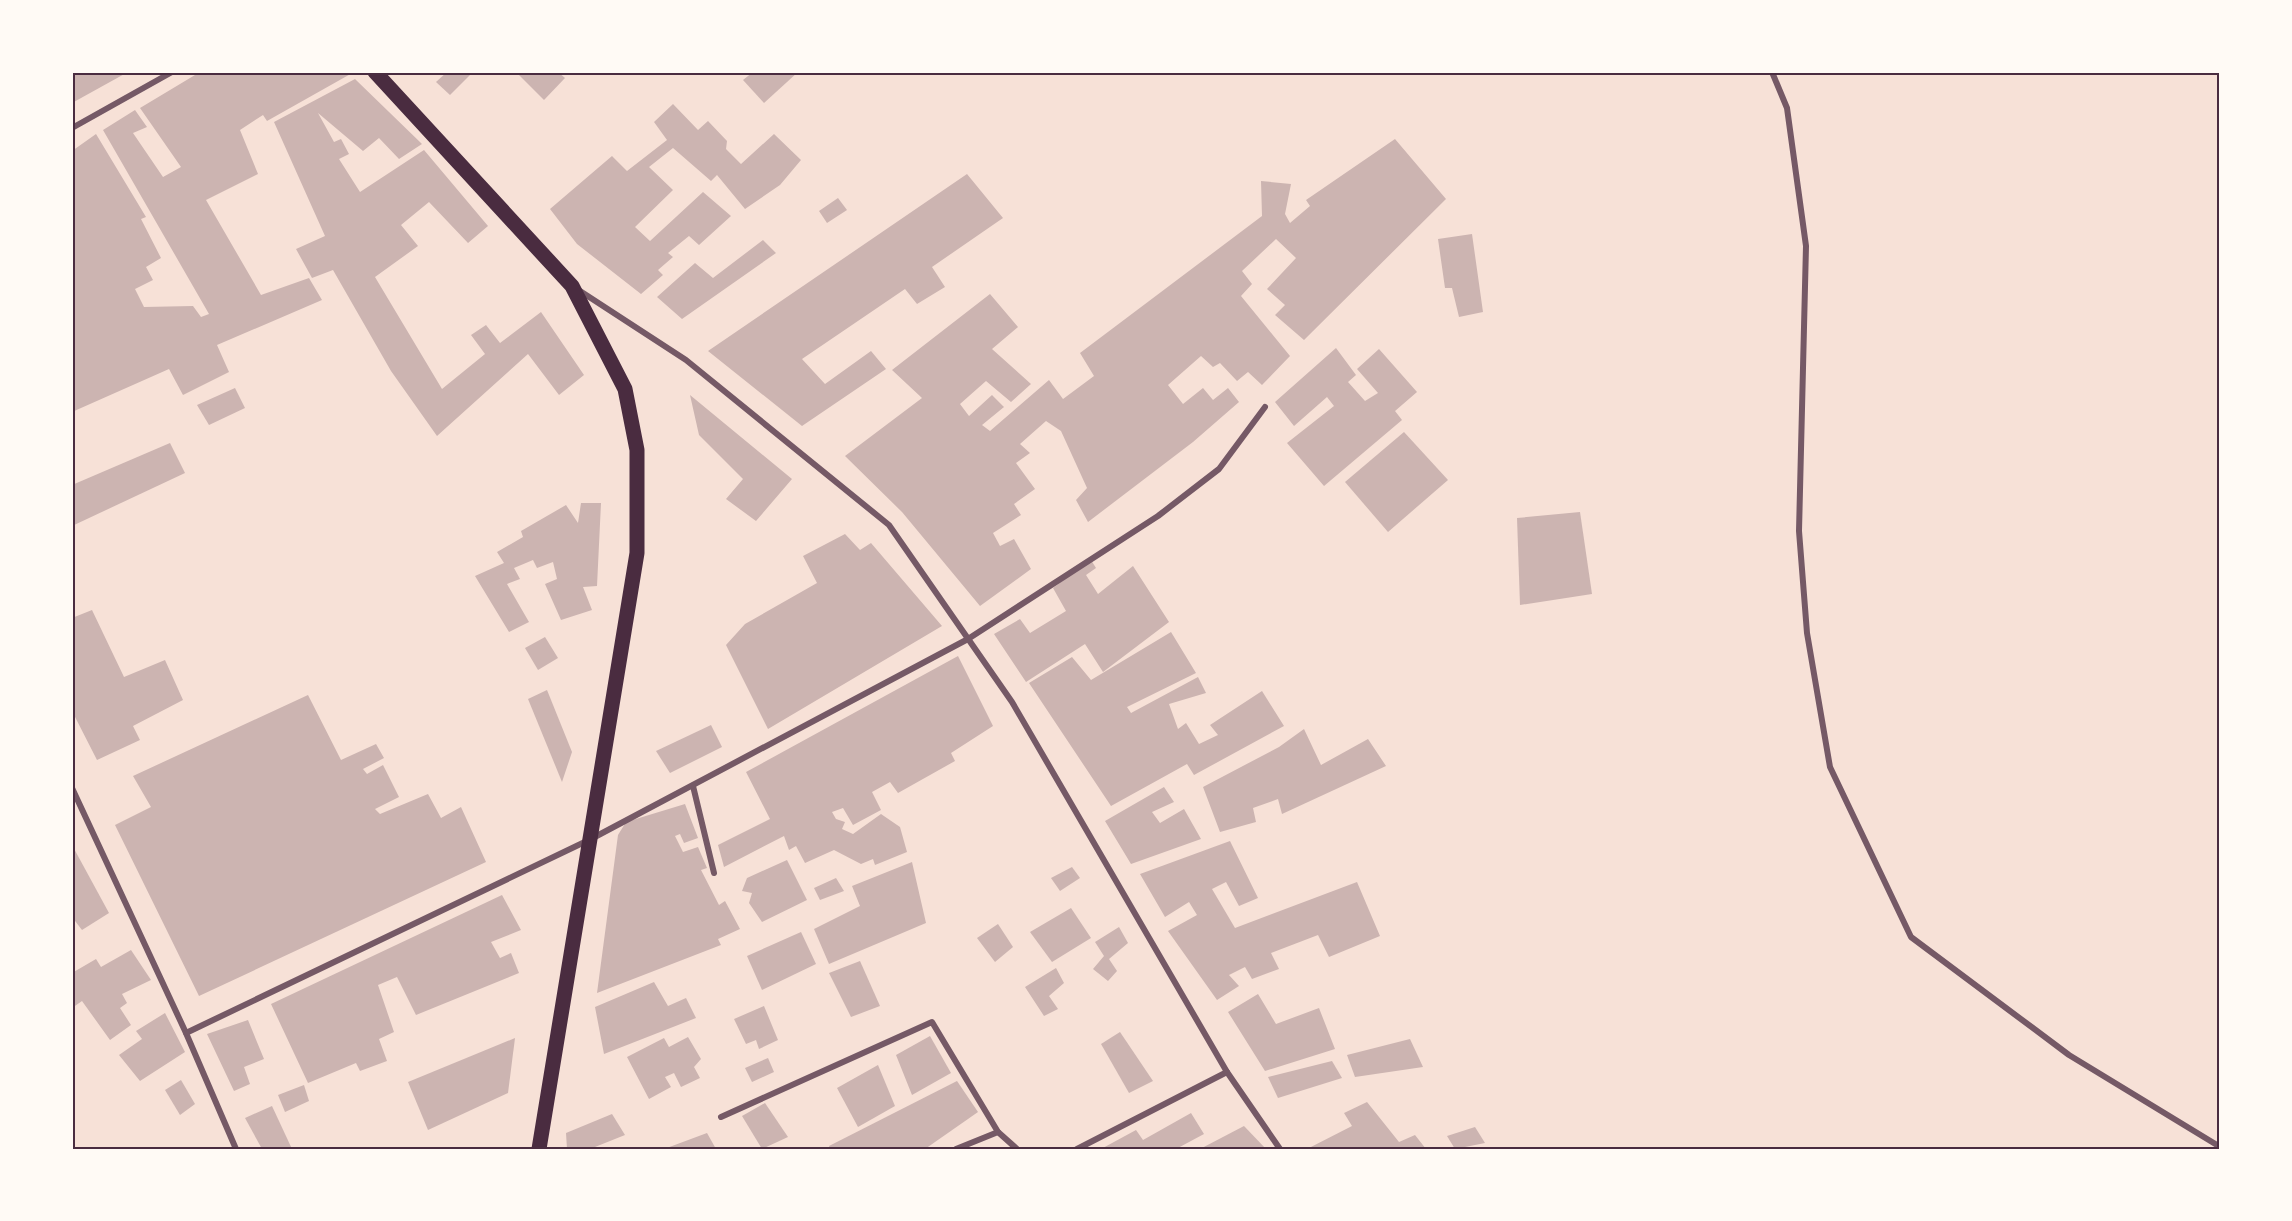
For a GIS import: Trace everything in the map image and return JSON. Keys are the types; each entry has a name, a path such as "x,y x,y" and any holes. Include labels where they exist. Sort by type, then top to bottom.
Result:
{"main road":[{"path":"375,72 572,286 625,389 637,450 637,553 539,1149"}],"street":[{"path":"72,128 172,72"},
{"path":"1772,72 1787,108 1806,246 1799,531 1807,633 1830,766 1911,937 2069,1055 2174,1116 2217,1145 2218,1149"},
{"path":"572,286 686,360 889,525 1012,702 1227,1072 1280,1149"},
{"path":"186,1033 591,839 968,639 1158,516 1219,469 1265,407"},
{"path":"693,786 714,873"},
{"path":"72,788 186,1033 236,1149"},
{"path":"721,1117 932,1022 998,1132 1017,1149"},
{"path":"1077,1149 1227,1072"},
{"path":"956,1149 998,1132"}],"building":[{"path":"72,72 128,72 72,103"},
{"path":"200,72 354,72 267,121 263,115 240,130 258,174 206,200 261,295 309,278 322,300 217,345 229,372 183,395 169,369 72,412 72,151 96,134 146,217 141,219 161,258 146,267 153,280 135,289 144,307 193,306 201,317 209,314 103,130 135,110 147,127 133,133 163,177 181,167 140,108"},
{"path":"447,72 473,72 450,95 436,82"},
{"path":"516,72 558,72 565,78 544,100"},
{"path":"753,72 798,72 764,103 743,80"},
{"path":"355,79 422,144 399,159 379,138 363,151 318,113 334,142 341,139 349,154 339,159 360,192 424,150 488,226 468,243 429,202 401,225 418,246 375,277 442,389 485,354 471,335 486,325 500,343 541,312 584,375 559,395 528,354 437,436 391,371 333,270 312,278 296,249 325,236 274,122"},
{"path":"673,104 698,130 708,121 727,141 726,149 741,164 774,134 801,160 780,185 745,209 717,175 711,181 673,148 649,167 673,190 635,227 650,241 703,192 731,216 699,245 689,236 668,253 673,257 658,270 663,275 641,294 577,244 550,209 612,156 627,171 667,140 654,122"},
{"path":"1395,139 1446,199 1304,340 1275,315 1285,305 1267,289 1296,258 1276,239 1242,271 1252,284 1241,296 1290,356 1262,385 1248,372 1237,381 1220,363 1213,367 1201,356 1168,385 1183,404 1203,388 1213,400 1228,388 1239,402 1193,442 1088,522 1076,500 1087,488 1061,431 1046,421 1020,444 1030,453 1016,463 1035,489 1014,504 1021,515 993,533 1000,546 1014,539 1031,569 980,606 902,512 845,456 922,398 892,370 990,294 1018,327 992,349 1031,384 1011,402 986,381 960,404 969,416 992,395 1004,407 982,425 990,431 1049,380 1063,399 1094,376 1080,353 1262,216 1261,181 1291,184 1285,214 1290,223 1310,206 1306,200"},
{"path":"967,174 1003,218 932,267 945,287 917,304 905,289 802,359 825,384 871,351 886,369 802,426 708,351"},
{"path":"838,198 847,210 827,223 819,211"},
{"path":"1472,234 1483,312 1459,317 1452,288 1445,288 1438,239"},
{"path":"763,240 776,253 682,319 657,297 695,263 713,278"},
{"path":"1336,348 1356,375 1348,382 1365,401 1378,393 1357,369 1379,349 1417,392 1395,411 1402,420 1324,486 1287,443 1334,406 1327,397 1294,426 1275,402"},
{"path":"235,388 245,408 209,425 197,405"},
{"path":"690,395 792,479 756,521 726,499 743,479 699,435"},
{"path":"1404,432 1448,480 1388,532 1345,482"},
{"path":"170,443 185,473 72,526 72,485"},
{"path":"581,503 601,503 597,586 583,587 592,610 561,620 545,584 557,579 553,562 537,568 533,560 514,568 520,579 507,584 529,622 509,632 475,576 504,563 497,552 523,537 521,531 566,505 578,523"},
{"path":"1580,512 1592,594 1520,605 1517,518"},
{"path":"845,534 860,550 871,543 942,626 768,729 726,645 745,624 817,583 803,556"},
{"path":"1091,560 1096,568 1086,575 1098,594 1133,566 1169,622 1103,672 1085,644 1026,682 994,634 1020,619 1030,633 1066,611 1053,588"},
{"path":"92,610 124,677 165,660 183,700 133,726 140,740 97,760 72,711 72,618"},
{"path":"1171,632 1196,673 1127,707 1131,713 1198,677 1206,693 1169,704 1178,729 1186,723 1199,744 1218,735 1210,725 1262,691 1284,726 1194,775 1187,764 1111,806 1029,683 1072,657 1091,680"},
{"path":"545,637 558,658 538,670 525,648"},
{"path":"958,656 993,726 951,753 955,761 898,793 890,782 872,792 881,810 853,825 843,808 832,812 836,819 845,822 842,829 853,834 881,814 900,827 907,852 875,865 873,859 861,864 834,850 805,863 796,846 789,850 784,836 724,867 718,845 770,819 746,772"},
{"path":"547,690 572,752 562,782 528,699"},
{"path":"308,695 341,760 376,744 384,758 363,769 367,774 383,765 399,797 375,809 380,814 428,794 441,818 461,807 486,862 199,996 115,825 151,807 133,776"},
{"path":"711,725 722,747 670,773 656,751"},
{"path":"1304,729 1321,765 1368,739 1386,766 1282,814 1278,799 1253,808 1256,822 1220,832 1203,787 1279,747"},
{"path":"1164,787 1174,802 1152,812 1160,823 1184,809 1201,839 1131,864 1105,821"},
{"path":"685,804 698,838 684,843 680,834 675,836 683,852 698,847 707,868 701,870 719,905 725,901 740,929 718,939 721,945 597,993 618,835 626,822"},
{"path":"1230,841 1258,898 1239,906 1226,882 1212,889 1235,928 1357,882 1380,936 1329,957 1318,935 1271,953 1279,969 1252,979 1245,967 1229,975 1239,986 1217,1000 1168,931 1197,915 1189,902 1165,917 1140,874"},
{"path":"72,845 109,913 82,930 72,917"},
{"path":"787,860 807,900 762,922 749,903 752,893 742,891 747,878"},
{"path":"912,862 926,923 829,964 814,929 860,906 852,886"},
{"path":"1072,867 1080,878 1060,891 1051,878"},
{"path":"836,878 844,891 820,900 814,888"},
{"path":"502,895 521,930 491,942 500,958 511,953 519,973 416,1015 397,977 378,985 394,1032 379,1039 387,1061 360,1071 356,1063 308,1083 271,1004"},
{"path":"1071,908 1091,938 1052,962 1030,932"},
{"path":"998,924 1013,947 995,962 977,938"},
{"path":"1119,927 1128,943 1109,959 1117,971 1108,981 1093,969 1104,956 1095,942"},
{"path":"801,932 816,964 762,990 747,956"},
{"path":"131,950 151,980 122,994 127,1003 120,1008 131,1025 110,1040 82,1001 72,1008 72,973 96,959 101,967"},
{"path":"860,961 880,1006 851,1017 829,973"},
{"path":"1056,968 1064,983 1049,996 1058,1009 1044,1016 1025,987"},
{"path":"654,982 668,1006 686,998 696,1018 604,1054 595,1007"},
{"path":"1258,994 1276,1024 1319,1008 1335,1049 1265,1071 1228,1012"},
{"path":"764,1006 778,1040 759,1049 756,1040 746,1044 734,1019"},
{"path":"165,1013 185,1052 140,1081 119,1055 142,1039 136,1031"},
{"path":"248,1020 264,1059 244,1067 250,1084 234,1091 207,1034"},
{"path":"1120,1032 1153,1081 1129,1093 1101,1044"},
{"path":"930,1036 951,1073 912,1095 896,1055"},
{"path":"688,1037 701,1059 694,1067 700,1078 681,1087 674,1073 665,1077 671,1087 649,1099 627,1057 664,1038 669,1047"},
{"path":"515,1038 508,1093 428,1130 408,1082"},
{"path":"1410,1039 1423,1067 1355,1077 1347,1055"},
{"path":"768,1058 774,1072 752,1082 745,1068"},
{"path":"1332,1061 1342,1078 1278,1098 1268,1077"},
{"path":"878,1065 895,1106 858,1127 837,1088"},
{"path":"181,1080 195,1104 180,1115 165,1090"},
{"path":"957,1081 978,1112 925,1149 830,1149 829,1146"},
{"path":"304,1085 309,1101 285,1112 278,1095"},
{"path":"1367,1102 1399,1142 1415,1135 1426,1149 1307,1149 1352,1126 1344,1113"},
{"path":"765,1103 788,1137 762,1149 742,1116"},
{"path":"272,1106 292,1149 262,1149 245,1118"},
{"path":"1191,1113 1204,1134 1176,1149 1101,1149 1136,1130 1143,1140"},
{"path":"612,1114 625,1135 590,1149 567,1149 566,1133"},
{"path":"1244,1126 1266,1149 1200,1149"},
{"path":"1475,1127 1485,1143 1455,1149 1447,1136"},
{"path":"707,1133 716,1149 664,1149"}]}
